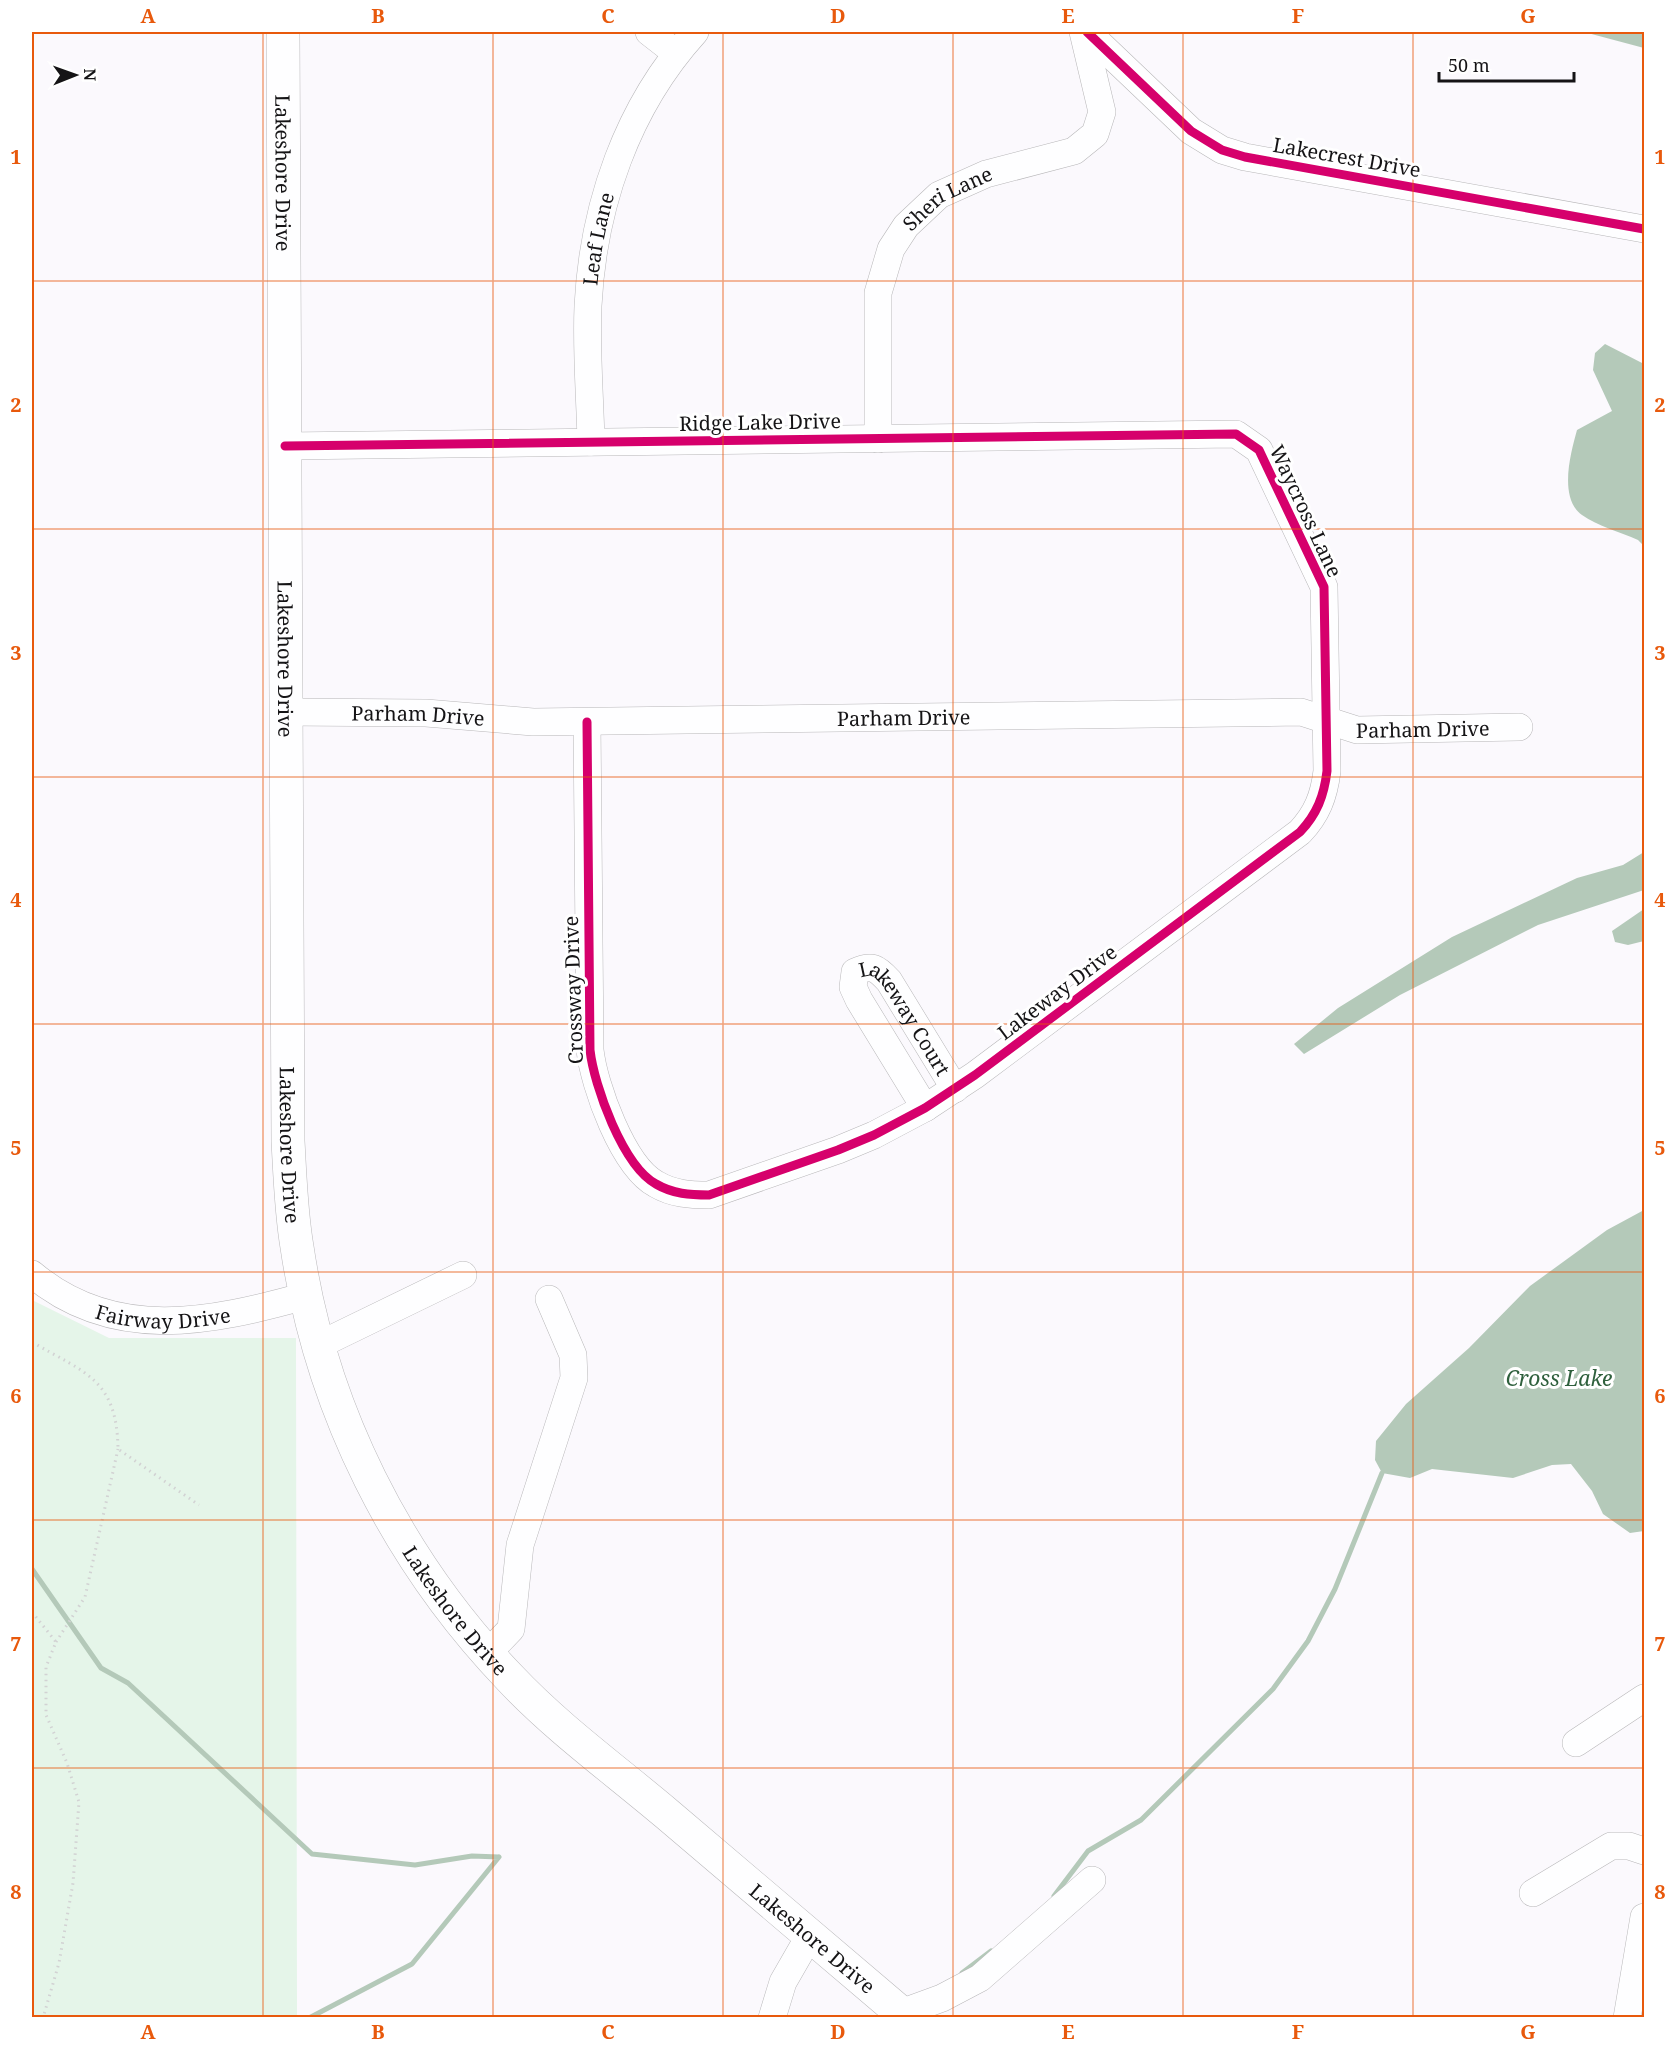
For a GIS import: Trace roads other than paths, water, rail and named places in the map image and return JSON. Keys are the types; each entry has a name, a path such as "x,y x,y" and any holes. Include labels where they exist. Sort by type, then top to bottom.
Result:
{"main road":[{"name":"Lakeshore Drive","path":"283,32 288,1141 292,1210 305,1296 318,1345 348,1432 380,1501 424,1573 510,1679 548,1714 904,2015"}],"street":[{"path":"649,32 676,53"},
{"name":"Leaf Lane","path":"591,442 588,307 592,256 603,205 614,167 630,130 676,53 695,32"},
{"name":"Sheri Lane","path":"878,439 878,293 891,249 906,226 939,195 986,174 1074,151 1095,134 1102,120 1102,112 1083,32"},
{"name":"Lakecrest Drive","path":"1088,32 1191,131 1222,150 1245,157 1644,228"},
{"name":"Ridge Lake Drive","path":"285,446 1236,434"},
{"name":"Waycross Lane","path":"1236,434 1248,439 1260,450 1324,587 1327,722"},
{"name":"Parham Drive","path":"286,712 426,713 533,722 587,722 1301,712 1357,730 1519,727"},
{"name":"Crossway Drive","path":"587,722 591,1050 597,1086 629,1154 646,1177 671,1191 709,1195"},
{"name":"Lakeway Drive","path":"709,1195 838,1150 925,1108 955,1089 1300,832 1316,813 1325,788 1327,722"},
{"name":"Lakeway Court","path":"925,1108 859,1000 853,987 855,972 867,966 876,967 890,981 955,1089"},
{"name":"Fairway Drive","path":"32,1274 65,1298 93,1310 153,1321 183,1321 254,1310 305,1296"},
{"path":"318,1345 463,1275"},
{"path":"488,1653 511,1629 520,1545 574,1378 573,1355 549,1299"},
{"path":"1576,1743 1644,1698"},
{"path":"1533,1893 1611,1846 1629,1846 1644,1851"},
{"path":"904,2015 980,1978 1092,1880"},
{"path":"1627,2018 1644,1917"},
{"path":"772,2018 783,1982 810,1935"}],"water":[{"path":"1584,32 1644,32 1644,48"},
{"path":"1605,344 1644,364 1644,546 1638,540 1588,519 1575,507 1570,498 1568,474 1577,430 1612,411 1593,370 1595,353"},
{"path":"1644,852 1644,890 1538,925 1400,995 1304,1054 1294,1044 1338,1008 1452,937 1577,878 1623,865"},
{"path":"1644,909 1644,941 1628,945 1615,942 1612,931"},
{"name":"Cross Lake","path":"1644,1210 1644,1531 1630,1533 1603,1514 1592,1491 1571,1464 1552,1465 1513,1478 1432,1469 1410,1478 1382,1473 1375,1460 1376,1441 1406,1404 1469,1348 1530,1286 1607,1230"}],"waterway":[{"path":"1054,1896 1088,1851 1141,1820 1273,1689 1308,1641 1335,1589 1382,1473"},
{"path":"32,1569 101,1668 128,1683 312,1854 415,1865 472,1856 499,1857"},
{"path":"309,2018 412,1964 499,1857"},
{"path":"962,1973 991,1951"}]}
